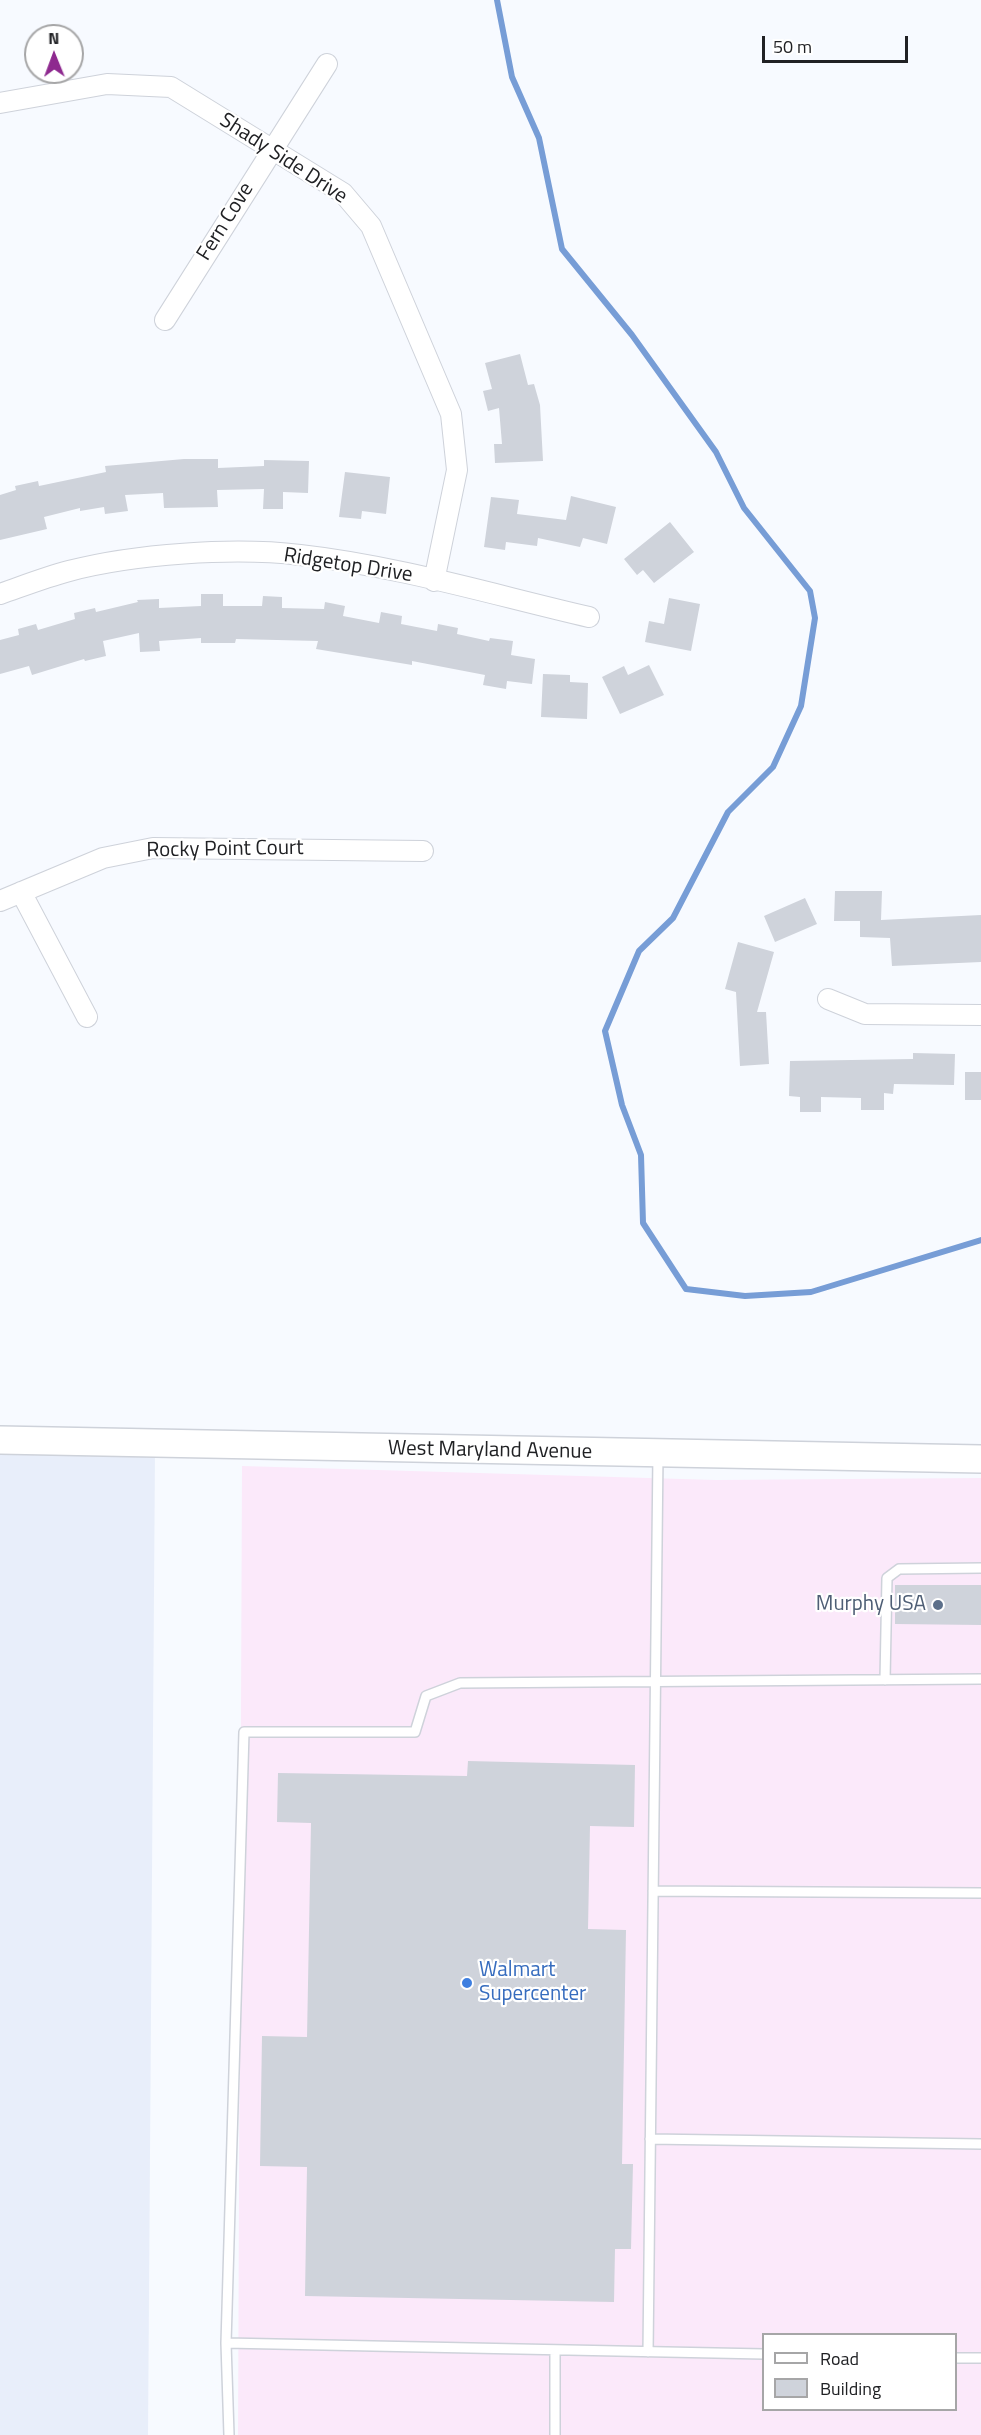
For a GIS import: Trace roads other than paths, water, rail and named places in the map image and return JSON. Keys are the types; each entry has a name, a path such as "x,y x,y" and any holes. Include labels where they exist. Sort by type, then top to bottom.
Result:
{"street":[{"name":"Fern Cove","path":"165,320 271,148 327,64"},
{"name":"Shady Side Drive","path":"0,103 107,84 171,87 343,193 371,226 451,414 458,470 434,581"},
{"name":"Ridgetop Drive","path":"0,594 70,571 142,557 224,553 298,554 370,566 589,617"},
{"name":"Rocky Point Court","path":"0,901 103,858 153,848 423,851"},
{"path":"21,892 87,1017"},
{"path":"828,999 865,1014 981,1015"},
{"name":"West Maryland Avenue","path":"0,1440 981,1459"}],"lane":[{"path":"648,2352 658,1454"},
{"path":"885,1680 887,1578 899,1569 981,1568"},
{"path":"229,2435 226,2343 244,1732 415,1732 426,1696 460,1683 981,1679"},
{"path":"653,1891 981,1893"},
{"path":"650,2139 981,2144"},
{"path":"226,2343 762,2354"},
{"path":"555,2351 555,2435"},
{"path":"957,2358 981,2358"}],"waterway":[{"path":"497,0 512,77 539,138 562,249 632,335 716,452 744,508 810,591 815,618 801,706 773,767 728,812 673,918 639,951 605,1031 622,1105 641,1155 643,1223 686,1289 745,1296 811,1292 981,1240"}],"place":[{"name":"Murphy USA","path":"938,1605"},
{"name":"Walmart Supercenter","path":"467,1983"}]}
